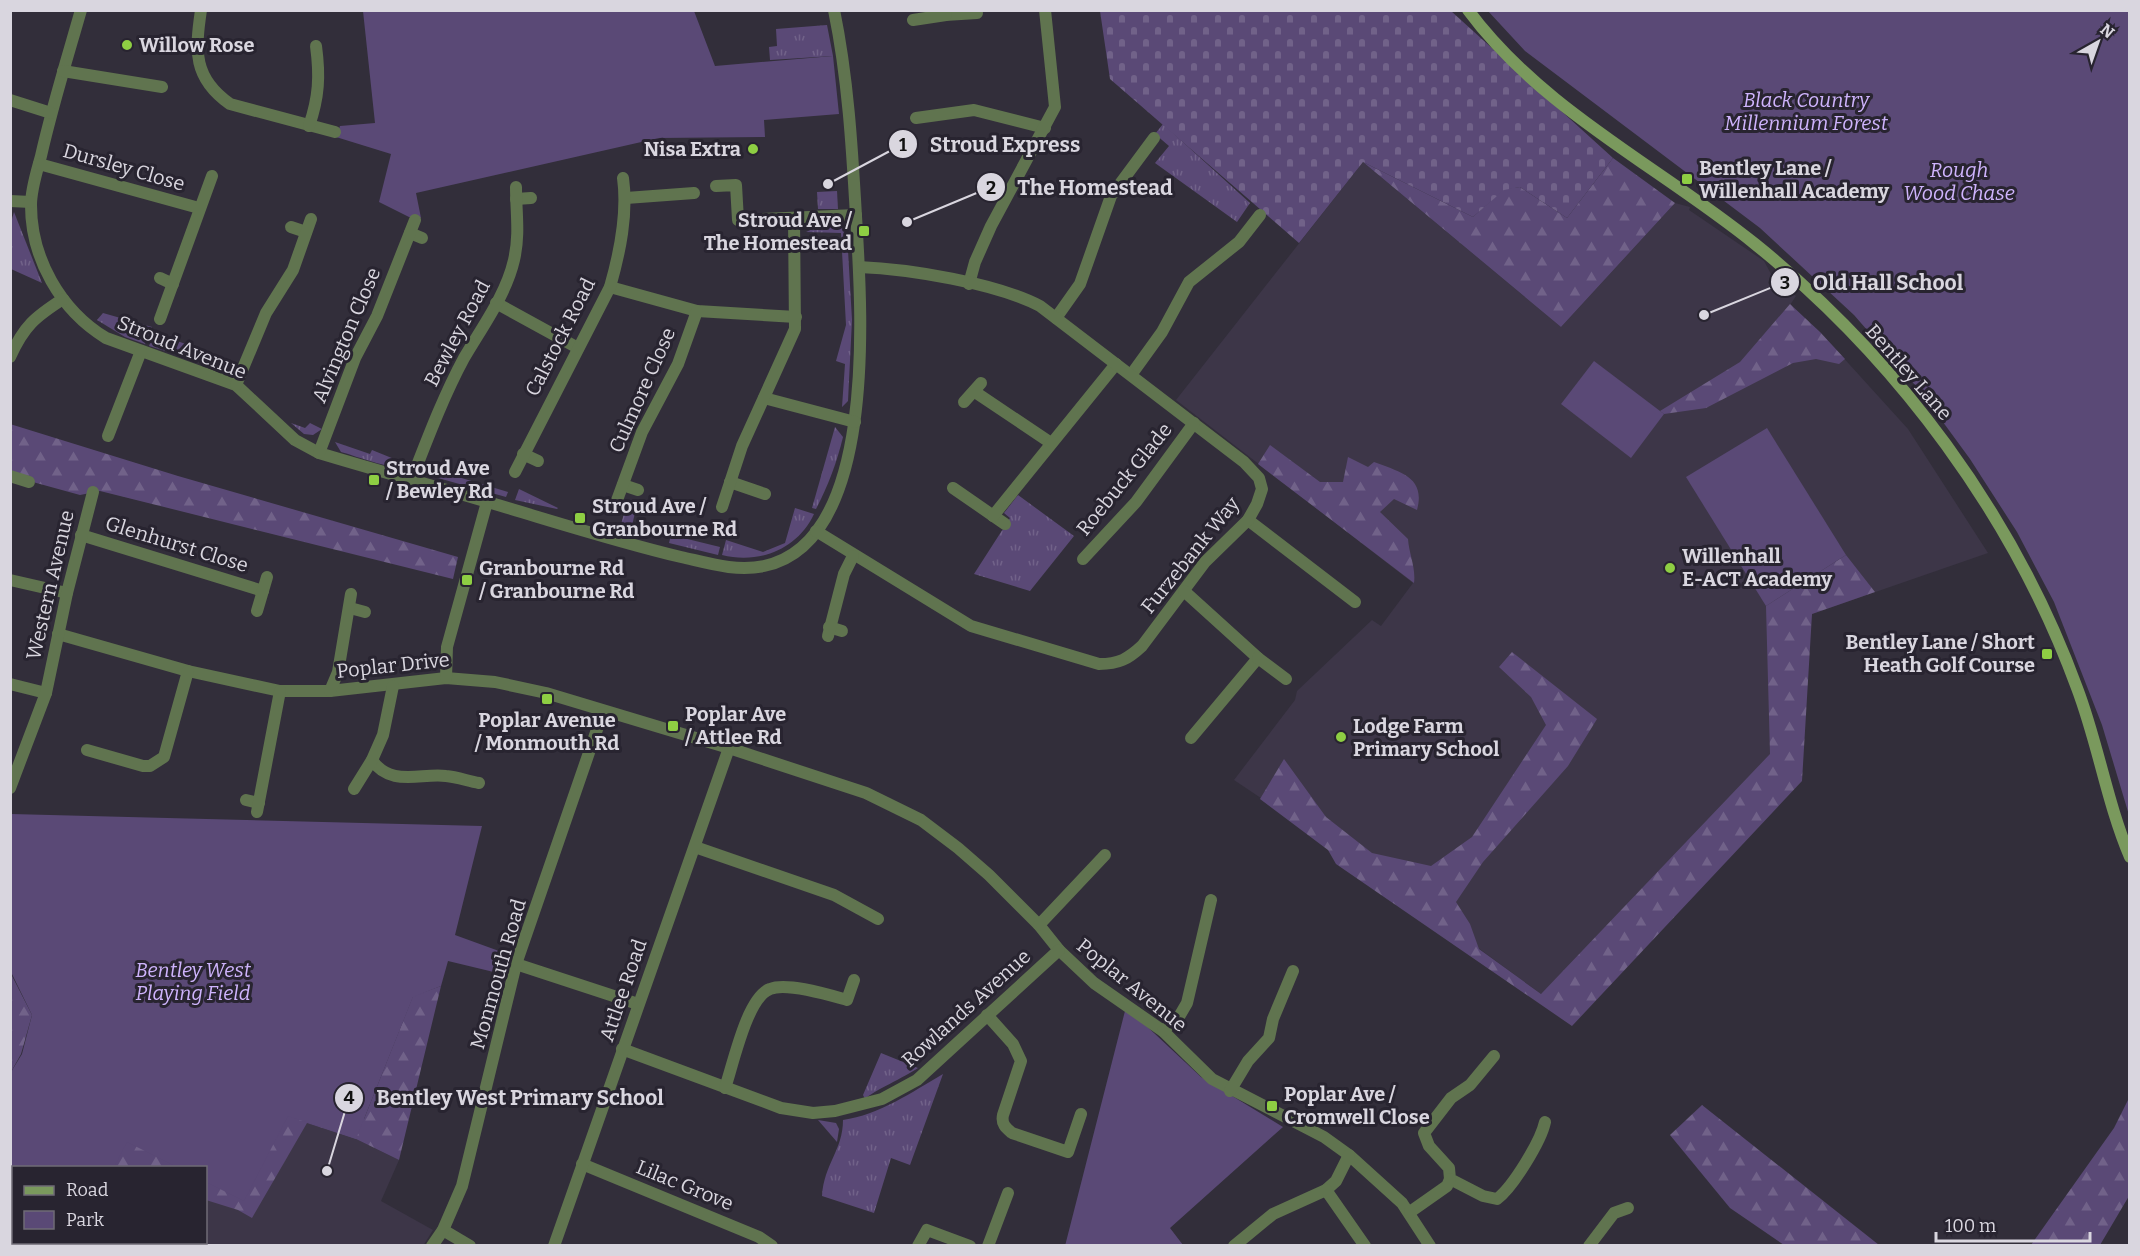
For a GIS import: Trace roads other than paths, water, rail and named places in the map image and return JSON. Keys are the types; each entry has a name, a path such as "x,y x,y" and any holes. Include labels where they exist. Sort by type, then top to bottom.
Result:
{"street":[{"name":"Stroud Avenue","path":"81,10 51,113 31,202 33,234 42,264 63,299 95,332 236,385 295,440 319,453 614,541 736,568 775,563 803,547 816,531 838,486 855,422 862,341 859,267 849,118 834,10"},
{"path":"201,10 197,37 198,64 220,97 230,104 335,132"},
{"path":"969,284 975,262 991,226 1054,111 1056,97 1045,10"},
{"name":"Bentley Lane","path":"1468,10 1484,32 1519,67 1558,100 1755,244 1799,282 1898,384 1934,430 1983,497 2045,614 2078,688 2130,857"},
{"path":"913,20 945,13 977,13"},
{"path":"309,126 317,101 320,78 316,46"},
{"path":"63,71 162,87"},
{"path":"10,100 51,113"},
{"path":"916,118 974,110 1045,128"},
{"path":"1056,318 1080,284 1112,196 1154,138"},
{"name":"Dursley Close","path":"39,164 199,208"},
{"name":"Dursley Close","path":"160,319 212,176"},
{"name":"Calstock Road","path":"514,472 610,287 618,259 626,198 623,178"},
{"path":"716,186 736,185 738,220 856,215"},
{"name":"Bewley Road","path":"411,481 463,360 496,303 514,262 520,230 516,193 531,198"},
{"path":"626,198 694,193"},
{"path":"10,201 31,202"},
{"path":"1131,375 1162,332 1189,282 1239,242 1260,215"},
{"path":"722,507 742,446 787,351 796,317 795,218"},
{"path":"236,385 266,313 293,270 310,219"},
{"name":"Alvington Close","path":"319,453 355,358 416,235 415,220"},
{"path":"291,227 306,232"},
{"name":"Furzebank Way","path":"816,531 971,626 1099,664 1117,664 1130,657 1205,562 1248,520 1262,489 1259,478 1244,462 1040,306 1018,295 969,284 917,273 859,267"},
{"path":"160,278 173,284"},
{"path":"610,287 697,311 796,317"},
{"path":"10,357 20,335 33,319 63,299"},
{"path":"496,303 578,348"},
{"name":"Culmore Close","path":"616,503 642,432 678,364 697,311"},
{"path":"108,436 141,351"},
{"path":"993,516 1116,364"},
{"path":"964,402 978,388 1051,443"},
{"path":"764,398 855,422"},
{"name":"Roebuck Glade","path":"1083,559 1136,502 1194,423"},
{"path":"522,454 538,461"},
{"path":"10,477 29,482"},
{"path":"730,482 765,494"},
{"name":"Culmore Close","path":"623,485 638,490"},
{"path":"953,488 1005,524"},
{"name":"Western Avenue","path":"11,786 46,693 66,593 93,492"},
{"path":"446,678 447,647 487,502"},
{"path":"1248,520 1354,602"},
{"name":"Glenhurst Close","path":"81,535 262,591"},
{"path":"842,631 829,632 844,574 853,555"},
{"name":"Glenhurst Close","path":"257,610 267,577"},
{"path":"10,580 66,593"},
{"path":"1184,591 1258,658 1282,676 1286,661"},
{"path":"330,691 338,672 351,594"},
{"path":"350,608 365,612"},
{"name":"Poplar Drive","path":"58,634 189,671 280,691 330,691 393,686 446,678 495,681 546,693 729,748"},
{"path":"1191,738 1215,718 1258,658"},
{"path":"87,750 143,766 150,766 164,757 189,671"},
{"path":"10,684 46,693"},
{"path":"354,789 372,760 389,714 393,686"},
{"path":"254,805 280,691"},
{"name":"Monmouth Road","path":"433,1244 443,1230 462,1186 516,964 603,712"},
{"name":"Attlee Road","path":"554,1245 729,748"},
{"name":"Poplar Avenue","path":"729,748 866,793 921,820 982,868 1039,925 1059,950 1095,983 1163,1032 1192,1063 1230,1091 1324,1137 1384,1184 1410,1212 1430,1245"},
{"path":"372,760 377,767 394,777 444,776 479,783"},
{"path":"695,847 834,895 878,920"},
{"path":"1039,925 1105,855"},
{"path":"1163,1032 1180,1015 1187,1003 1211,900"},
{"name":"Rowlands Avenue","path":"622,1049 781,1107 813,1113 835,1111 882,1099 917,1080 1059,950"},
{"path":"516,964 638,1004"},
{"path":"1230,1091 1248,1061 1269,1038 1273,1019 1293,971"},
{"path":"725,1088 752,1008 760,996 770,988 780,988 819,992 847,1000 854,980"},
{"path":"987,1015 1013,1044 1021,1060 1003,1115 1002,1120 1006,1128 1012,1133 1068,1152 1081,1114"},
{"path":"1410,1212 1447,1186 1449,1179 1449,1168 1429,1146 1424,1133 1451,1098 1470,1085 1494,1056"},
{"path":"1449,1179 1483,1196 1497,1198 1518,1176 1543,1131 1545,1122"},
{"path":"1234,1245 1273,1214 1326,1191 1336,1181 1348,1155"},
{"name":"Lilac Grove","path":"582,1164 759,1237 772,1245"},
{"path":"1326,1191 1365,1245"},
{"path":"988,1245 1008,1193"},
{"path":"1588,1245 1614,1213 1628,1208"},
{"path":"443,1230 470,1245"},
{"path":"918,1245 927,1230 970,1245"}],"place":[{"name":"Willow Rose","path":"127,45"},
{"name":"Nisa Extra","path":"753,149"},
{"name":"Bentley Lane / Willenhall Academy","path":"1687,179"},
{"name":"Stroud Express","path":"828,184"},
{"name":"The Homestead","path":"907,222"},
{"name":"Stroud Ave / The Homestead","path":"864,231"},
{"name":"Old Hall School","path":"1704,315"},
{"name":"Stroud Ave / Bewley Rd","path":"374,480"},
{"name":"Stroud Ave / Granbourne Rd","path":"580,518"},
{"name":"Willenhall E-ACT Academy","path":"1670,568"},
{"name":"Granbourne Rd / Granbourne Rd","path":"467,580"},
{"name":"Bentley Lane / Short Heath Golf Course","path":"2047,654"},
{"name":"Poplar Avenue / Monmouth Rd","path":"547,699"},
{"name":"Poplar Ave / Attlee Rd","path":"673,726"},
{"name":"Lodge Farm Primary School","path":"1341,737"},
{"name":"Poplar Ave / Cromwell Close","path":"1272,1106"},
{"name":"Bentley West Primary School","path":"327,1171"}],"park label":[{"name":"Black Country Millennium Forest","path":"1806,112"},
{"name":"Rough Wood Chase","path":"1959,182"},
{"name":"Bentley West Playing Field","path":"193,982"}]}
